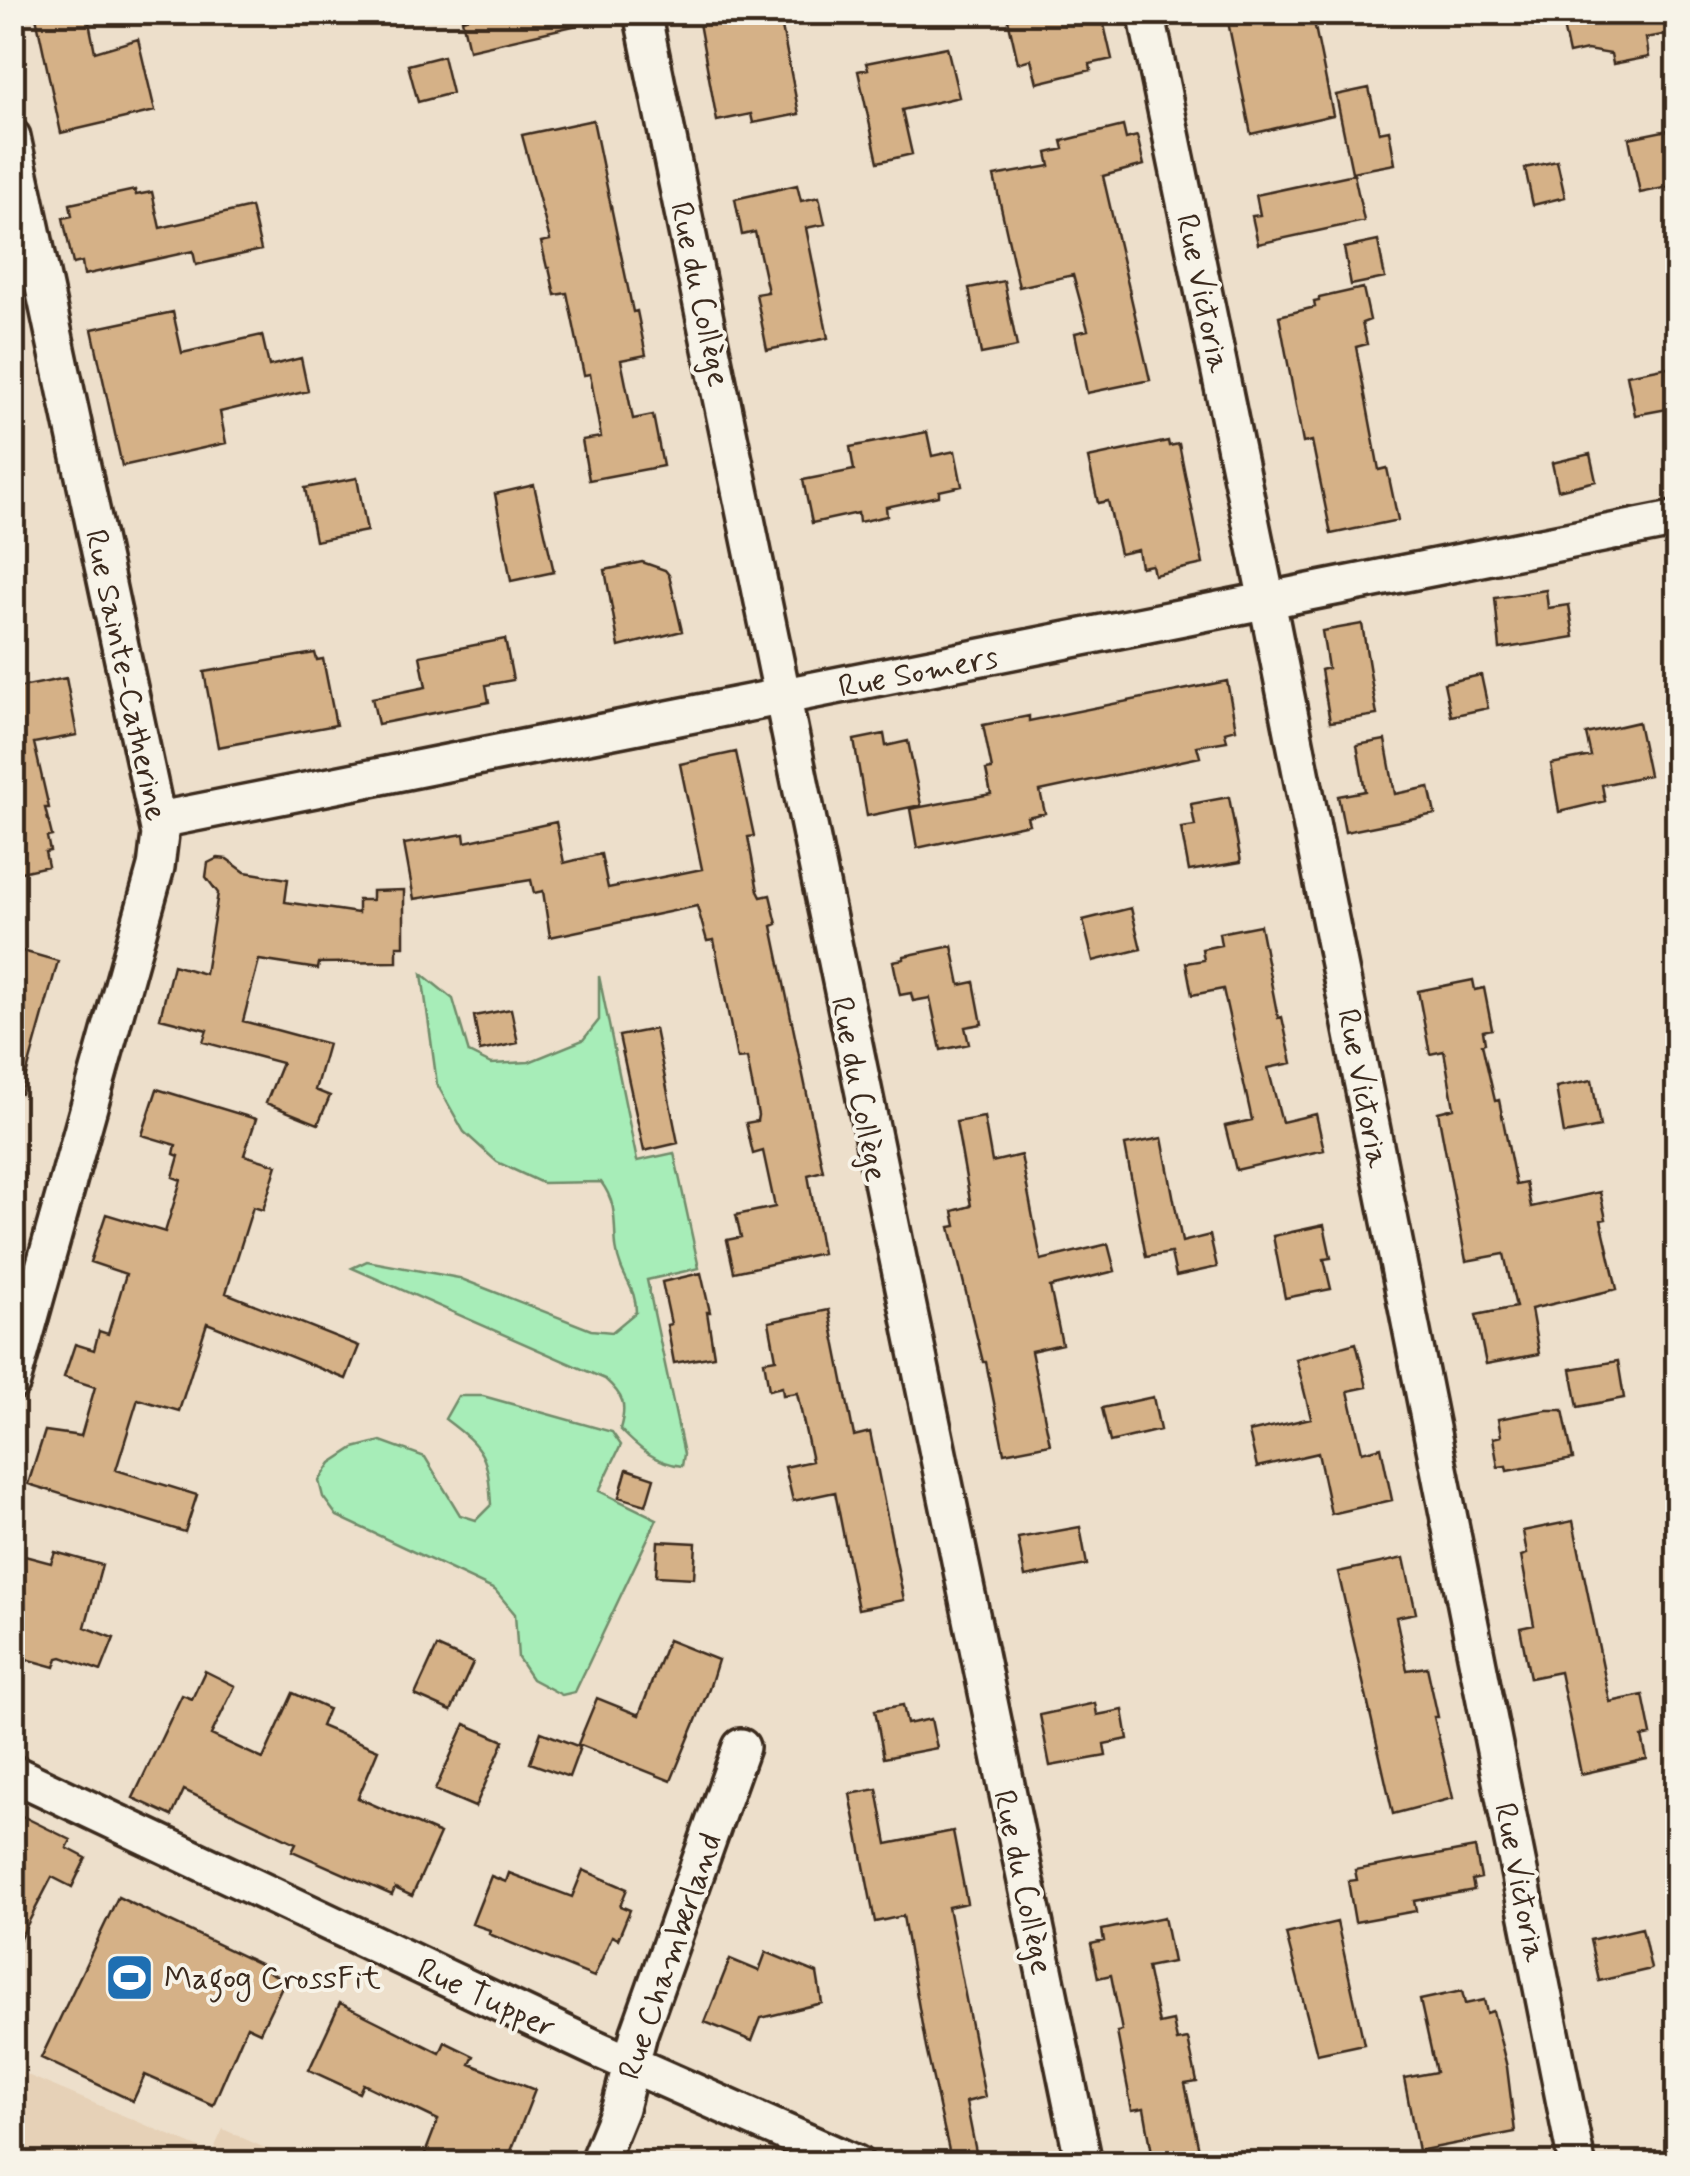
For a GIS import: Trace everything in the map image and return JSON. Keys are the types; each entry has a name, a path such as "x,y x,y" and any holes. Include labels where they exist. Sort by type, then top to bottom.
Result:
{"street":[{"name":"Rue du Collège","path":"642,12 784,698 889,1233 1084,2164"},
{"name":"Rue Victoria","path":"1146,12 1577,2164"},
{"name":"Rue Sainte-Catherine","path":"12,137 158,820 156,867 12,1382"},
{"name":"Rue Somers","path":"158,820 1678,519"},
{"name":"Rue Chamberland","path":"597,2164 620,2108 630,2063 741,1747"},
{"name":"Rue Tupper","path":"12,1773 723,2107 856,2164"}],"shaded area":[{"path":"13,2069 212,2153 223,2129 298,2163 13,2163"}],"green space":[{"path":"422,974 453,999 469,1053 491,1064 529,1062 583,1040 599,1020 599,976 637,1161 674,1153 699,1268 647,1280 684,1454 682,1466 648,1454 620,1429 622,1401 605,1379 352,1268 367,1261 459,1278 591,1330 612,1332 636,1312 618,1256 612,1203 601,1182 542,1183 497,1162 464,1132 437,1084"},
{"path":"458,1396 483,1396 612,1432 621,1445 599,1491 657,1519 575,1692 562,1695 532,1679 518,1658 515,1614 495,1590 337,1516 323,1497 319,1481 331,1463 354,1448 381,1441 425,1457 460,1515 476,1520 491,1505 488,1475 476,1446 445,1419"}],"building":[{"path":"35,12 87,12 95,52 138,39 155,111 61,133"},
{"path":"491,12 581,12 582,24 469,50 462,19"},
{"path":"697,12 779,12 799,114 753,123 751,114 717,121"},
{"path":"1031,12 1101,12 1112,59 1090,64 1091,70 1037,83 1031,59 1018,63 1008,19"},
{"path":"1226,12 1312,12 1333,115 1251,134"},
{"path":"1603,12 1678,12 1678,32 1646,38 1649,57 1613,64 1611,54 1587,50 1569,54 1563,26 1604,17"},
{"path":"947,47 959,97 902,110 912,154 878,162 858,71 868,69 866,63"},
{"path":"443,56 452,93 418,102 408,65"},
{"path":"1369,88 1379,132 1389,130 1395,164 1352,172 1336,95"},
{"path":"593,120 633,312 637,311 646,355 621,360 633,419 653,415 663,466 589,480 582,440 601,437 590,374 584,375 567,293 555,295 547,268 541,242 550,240 522,135"},
{"path":"1123,126 1126,139 1137,136 1144,165 1103,176 1150,380 1087,393 1075,333 1088,330 1073,275 1019,287 994,176 1050,166 1047,153 1064,149 1062,141"},
{"path":"1678,128 1678,185 1640,193 1629,138"},
{"path":"1557,161 1565,197 1533,205 1525,168"},
{"path":"1354,174 1364,221 1258,244 1252,216 1260,215 1256,195"},
{"path":"797,185 801,201 819,197 825,224 806,228 828,338 767,350 756,294 768,292 755,232 742,235 735,199"},
{"path":"135,190 136,195 152,192 160,228 251,207 261,250 196,265 193,251 84,275 82,262 73,264 63,218 72,216 70,204"},
{"path":"1378,241 1385,278 1351,285 1344,248"},
{"path":"1004,281 1017,347 981,354 969,288"},
{"path":"1363,288 1370,320 1362,323 1367,344 1356,347 1379,470 1387,468 1398,520 1331,534 1312,441 1303,443 1279,316 1315,307 1319,298"},
{"path":"173,312 182,353 262,335 269,366 301,358 308,391 220,412 226,443 122,466 92,329"},
{"path":"1678,365 1678,407 1635,415 1627,375"},
{"path":"927,432 932,456 955,451 962,486 939,491 939,496 886,507 887,516 859,522 858,513 812,523 803,480 854,470 850,447"},
{"path":"1168,441 1169,446 1179,444 1203,564 1154,575 1152,565 1141,567 1138,550 1120,554 1108,501 1098,503 1088,458"},
{"path":"1590,454 1596,481 1558,490 1552,463"},
{"path":"357,478 367,531 315,541 305,488"},
{"path":"534,485 554,572 511,581 495,494"},
{"path":"642,562 669,575 682,631 619,647 605,570"},
{"path":"1546,590 1548,608 1569,605 1574,637 1500,649 1495,598"},
{"path":"1362,624 1377,715 1330,722 1321,670 1328,668 1322,631"},
{"path":"505,639 513,680 486,685 489,702 378,724 372,698 426,687 420,656"},
{"path":"315,653 317,660 323,659 336,725 218,747 204,672"},
{"path":"1481,675 1488,708 1451,716 1444,683"},
{"path":"66,678 77,735 34,743 49,808 45,808 52,836 47,837 50,851 45,852 48,866 12,874 12,689"},
{"path":"1227,681 1236,729 1225,732 1227,741 1197,746 1200,757 1040,791 1045,813 1027,817 1029,824 917,848 910,809 991,794 986,770 992,769 983,725 1029,716 1029,721"},
{"path":"1638,722 1649,775 1602,785 1605,801 1559,812 1551,764 1591,756 1586,734"},
{"path":"884,734 886,746 908,741 921,805 867,816 854,740"},
{"path":"1385,740 1395,794 1429,787 1435,814 1345,832 1338,796 1365,791 1357,745"},
{"path":"736,752 754,836 748,837 758,891 761,897 770,895 777,924 772,926 823,1171 808,1175 822,1253 734,1272 727,1240 741,1237 736,1215 775,1207 763,1151 753,1154 746,1123 757,1121 758,1115 747,1058 737,1059 714,940 707,941 697,906 550,937 543,891 534,893 531,880 414,899 404,844 464,834 465,842 556,822 564,863 601,854 608,888 702,869 680,764"},
{"path":"1229,797 1241,862 1189,871 1181,828 1195,826 1191,804"},
{"path":"227,859 245,872 288,879 285,902 358,913 358,900 372,900 372,891 404,890 404,946 397,946 397,962 319,963 318,969 259,960 243,1021 328,1044 315,1090 330,1096 318,1124 266,1103 282,1063 203,1042 207,1030 160,1018 173,965 205,974 218,893 206,877 208,863"},
{"path":"1131,908 1141,949 1093,961 1083,920"},
{"path":"1260,925 1278,1018 1282,1017 1292,1063 1268,1068 1282,1122 1316,1114 1324,1150 1236,1170 1225,1126 1252,1120 1223,989 1192,995 1186,963 1204,960 1202,949 1221,945 1219,933"},
{"path":"952,946 960,985 974,982 982,1024 965,1027 969,1044 941,1050 930,998 913,1001 911,993 900,995 893,961"},
{"path":"12,948 58,961 21,1094 12,1093"},
{"path":"1473,980 1475,990 1484,988 1492,1029 1483,1031 1482,1044 1495,1101 1499,1100 1516,1185 1526,1183 1531,1207 1600,1192 1606,1219 1601,1220 1617,1289 1531,1309 1539,1354 1486,1364 1476,1315 1516,1307 1504,1254 1466,1261 1438,1112 1454,1108 1444,1051 1430,1054 1418,991"},
{"path":"511,1009 518,1043 480,1051 474,1016"},
{"path":"655,1029 678,1143 644,1151 619,1036"},
{"path":"1592,1080 1600,1127 1564,1134 1556,1087"},
{"path":"157,1089 256,1119 244,1155 277,1165 263,1210 253,1207 226,1293 359,1346 346,1379 207,1323 179,1411 138,1399 116,1470 197,1495 185,1532 28,1484 45,1431 81,1436 95,1387 64,1377 75,1344 94,1350 99,1331 108,1334 126,1274 90,1262 106,1214 165,1232 181,1180 173,1177 179,1156 174,1154 176,1145 142,1135"},
{"path":"984,1117 992,1162 1021,1155 1041,1260 1108,1244 1115,1271 1050,1287 1062,1344 1031,1351 1050,1444 1004,1453 986,1362 950,1227 956,1226 953,1211 971,1206 956,1122"},
{"path":"1162,1138 1182,1242 1210,1235 1217,1267 1176,1276 1171,1253 1146,1257 1125,1145"},
{"path":"1324,1225 1331,1258 1324,1259 1331,1289 1285,1298 1273,1236"},
{"path":"701,1273 714,1356 674,1363 662,1282"},
{"path":"829,1310 854,1436 870,1432 904,1600 858,1609 835,1492 793,1501 785,1467 812,1461 797,1393 783,1395 782,1387 769,1390 764,1361 776,1359 769,1322"},
{"path":"1356,1343 1367,1387 1348,1391 1362,1452 1381,1447 1392,1500 1331,1514 1318,1453 1257,1467 1249,1432 1311,1418 1296,1359"},
{"path":"1618,1361 1624,1398 1578,1407 1571,1369"},
{"path":"1153,1397 1160,1430 1110,1442 1102,1408"},
{"path":"1563,1410 1573,1459 1507,1471 1506,1466 1498,1467 1493,1438 1501,1436 1498,1419"},
{"path":"627,1469 654,1478 646,1505 619,1497"},
{"path":"1573,1521 1610,1702 1643,1695 1651,1735 1642,1737 1647,1759 1581,1774 1560,1672 1530,1678 1520,1628 1534,1625 1521,1556 1527,1554 1523,1531"},
{"path":"1080,1527 1087,1565 1025,1577 1018,1538"},
{"path":"658,1541 696,1543 694,1578 656,1576"},
{"path":"55,1552 102,1565 85,1627 114,1638 101,1671 62,1657 55,1667 12,1655 12,1585 21,1555 51,1563"},
{"path":"1404,1558 1416,1613 1396,1617 1407,1670 1427,1667 1453,1798 1393,1814 1338,1572"},
{"path":"668,1640 718,1660 671,1781 578,1744 597,1698 639,1715"},
{"path":"437,1647 473,1663 451,1711 415,1695"},
{"path":"205,1671 235,1686 211,1735 263,1759 293,1693 328,1709 321,1726 378,1750 358,1798 440,1834 412,1896 395,1888 392,1895 292,1851 296,1843 184,1790 172,1816 133,1798 182,1695 192,1699"},
{"path":"1095,1703 1097,1715 1123,1710 1128,1739 1104,1744 1106,1756 1050,1766 1040,1715"},
{"path":"903,1705 907,1724 931,1719 937,1748 884,1758 875,1710"},
{"path":"465,1724 504,1741 475,1807 435,1790"},
{"path":"541,1732 580,1747 569,1777 530,1763"},
{"path":"877,1789 887,1844 953,1831 967,1903 948,1907 985,2097 966,2102 978,2162 952,2164 926,2048 903,1916 875,1922 850,1794"},
{"path":"12,1811 71,1840 67,1848 86,1858 72,1887 52,1877 12,1954"},
{"path":"1475,1848 1481,1878 1472,1880 1474,1890 1414,1901 1416,1911 1355,1922 1348,1881 1357,1880 1355,1870"},
{"path":"583,1870 627,1889 620,1906 630,1910 618,1939 612,1936 594,1977 472,1924 491,1876 506,1882 509,1873 572,1897"},
{"path":"118,1897 270,1969 269,1972 285,1980 260,2032 247,2026 213,2105 145,2075 133,2101 41,2058"},
{"path":"1164,1917 1173,1962 1147,1967 1159,2024 1173,2021 1177,2041 1188,2039 1197,2082 1185,2084 1202,2164 1154,2164 1144,2108 1132,2110 1111,1975 1098,1978 1091,1944 1104,1941 1102,1930"},
{"path":"1337,1922 1364,2044 1317,2054 1286,1934"},
{"path":"1642,1928 1651,1969 1599,1981 1590,1940"},
{"path":"766,1952 817,1973 822,2003 761,2018 752,2041 705,2022 730,1959 759,1971"},
{"path":"1462,1991 1465,2004 1484,2000 1487,2013 1493,2011 1507,2067 1515,2132 1418,2151 1404,2078 1436,2072 1420,2000"},
{"path":"340,2003 440,2053 445,2042 474,2056 470,2064 535,2090 506,2164 421,2164 438,2120 363,2084 359,2093 309,2070"}],"place":[{"name":"Magog CrossFit","path":"129,1977"}]}
